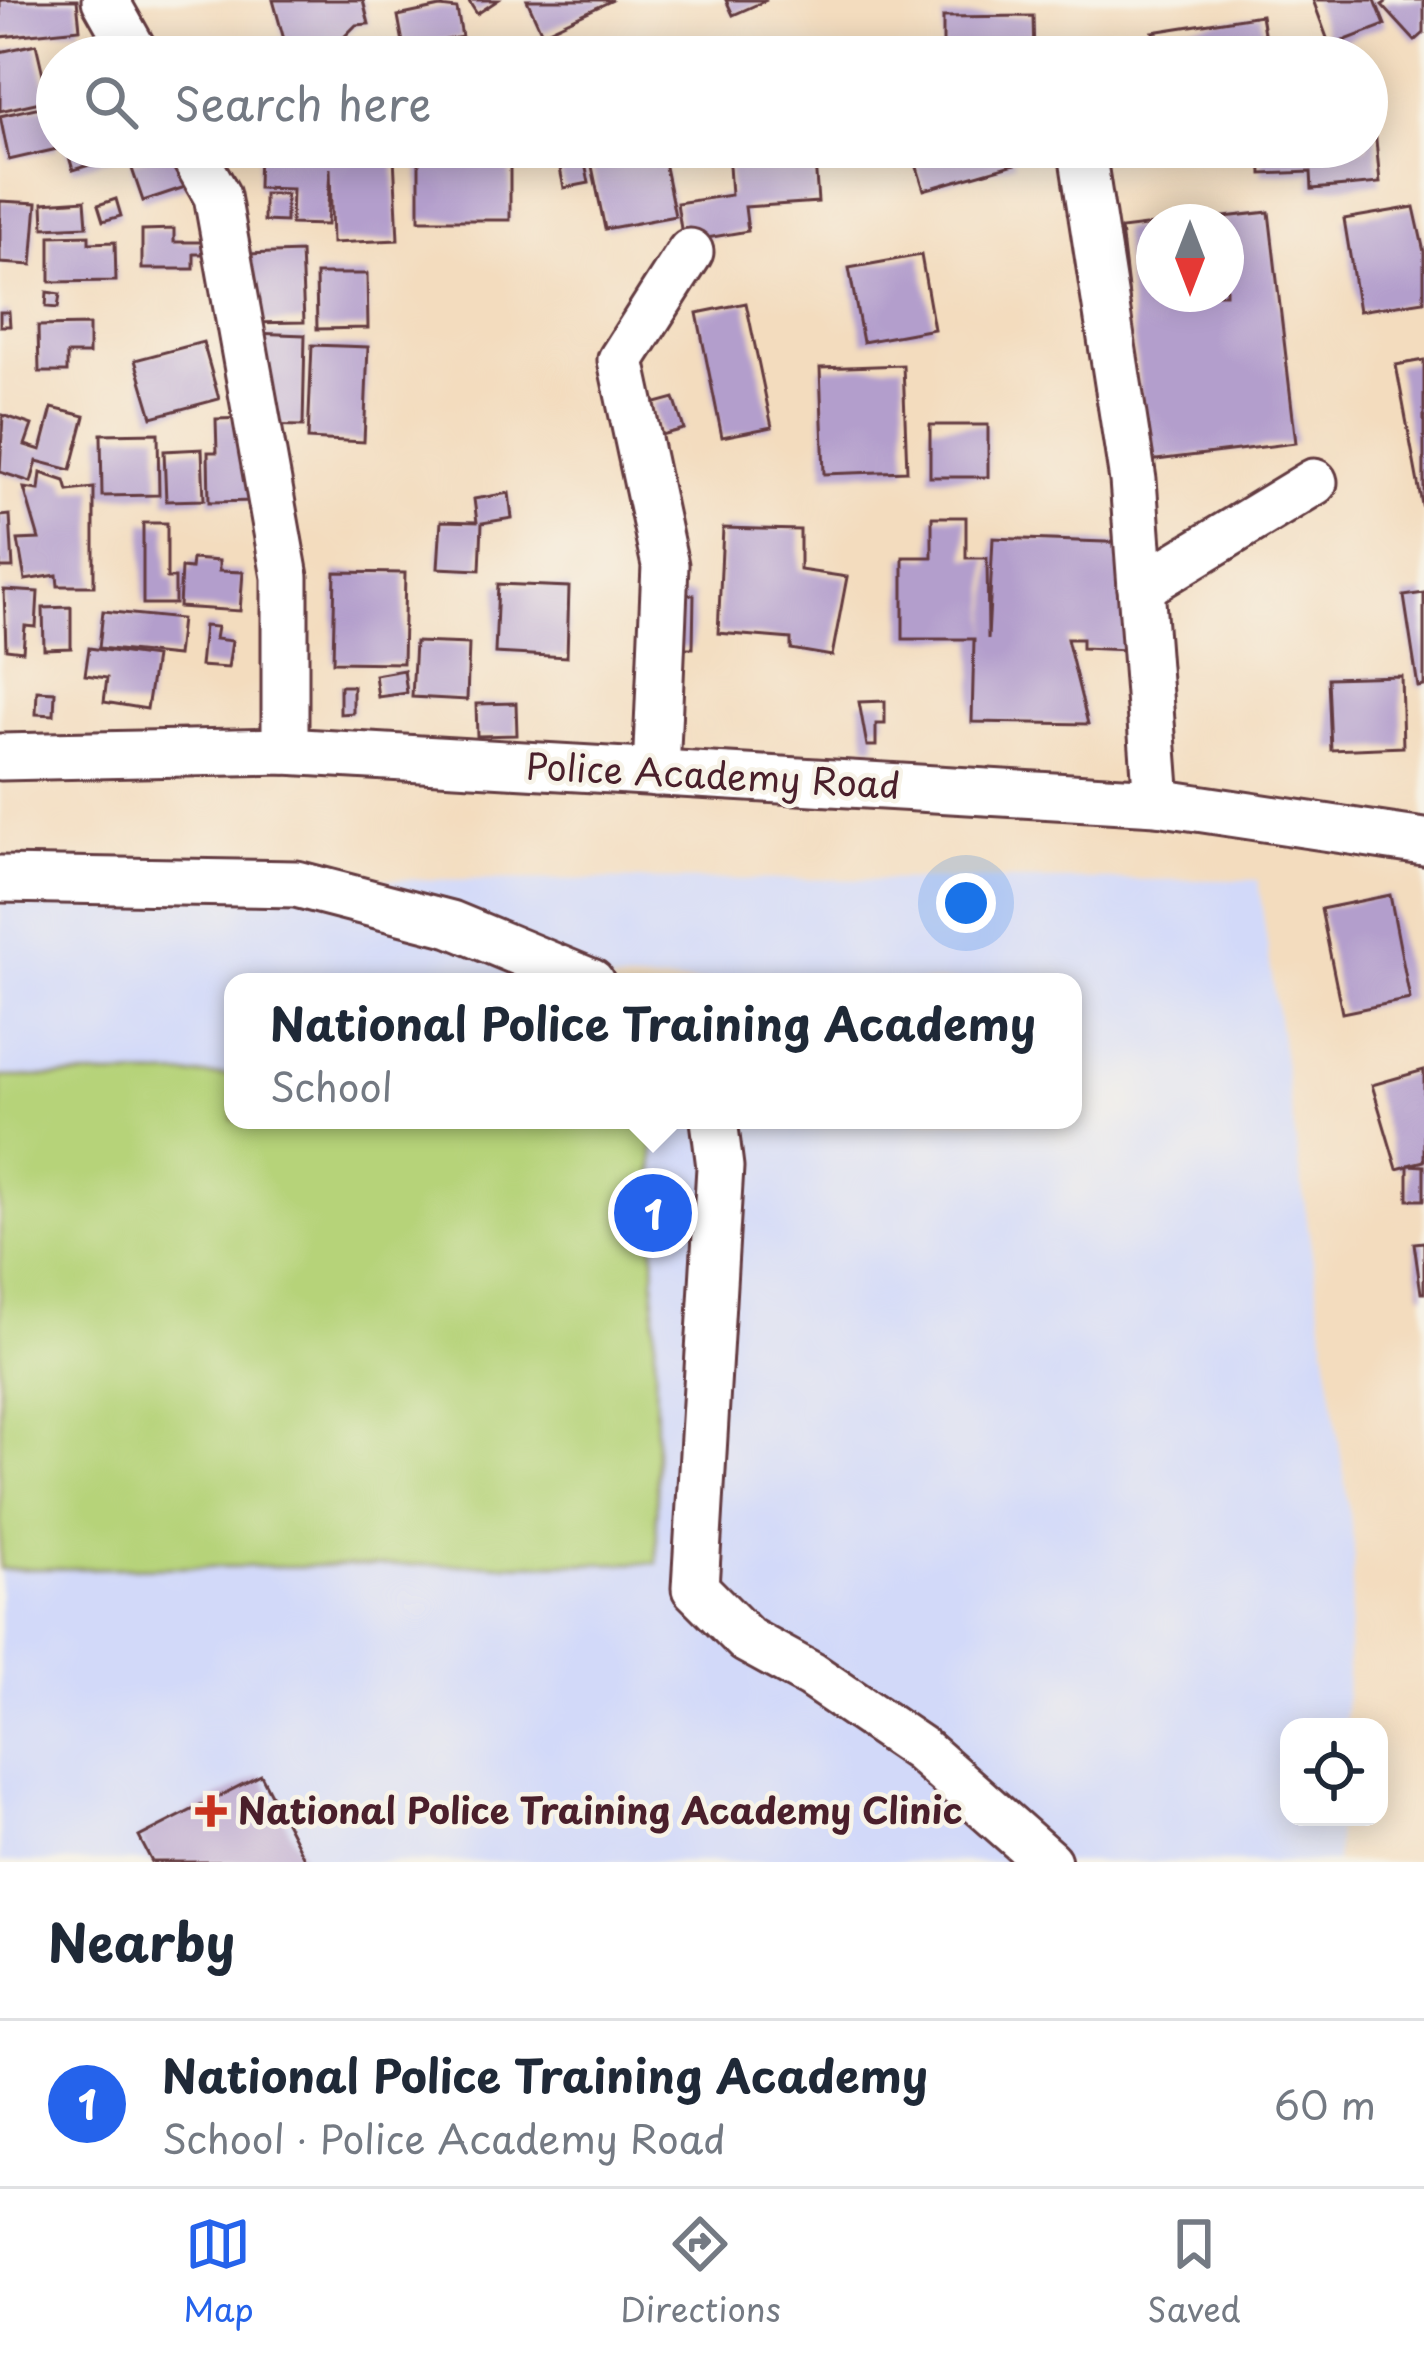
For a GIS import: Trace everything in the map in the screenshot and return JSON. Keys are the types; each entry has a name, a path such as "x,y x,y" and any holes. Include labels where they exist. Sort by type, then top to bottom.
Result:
{"street":[{"path":"105,0 125,36"},
{"path":"201,168 217,196 285,578 285,751"},
{"path":"1085,168 1133,480 1157,802"},
{"path":"656,772 665,565 621,360 690,252"},
{"path":"1141,587 1314,482"},
{"name":"Police Academy Road","path":"0,757 285,751 656,772 1157,802 1424,842"},
{"path":"0,879 296,884 452,925 569,973"},
{"path":"715,1129 719,1167 695,1588 747,1640 811,1675 920,1749 1048,1862"}],"shaded area":[{"path":"0,879 1258,880 1354,1546 1344,1718 1280,1718 1280,1826 1338,1826 1336,1862 0,1862"}],"green space":[{"path":"224,1075 224,1129 653,1129 657,1563 0,1569 0,1077"}],"building":[{"path":"0,0 77,0 80,29 0,37"},
{"path":"273,0 363,0 369,24 356,25 345,36 283,36"},
{"path":"468,0 498,0 477,14"},
{"path":"527,0 613,0 542,33"},
{"path":"726,0 767,0 733,15"},
{"path":"1313,0 1375,0 1385,25 1356,36 1326,36"},
{"path":"1389,0 1424,0 1424,33 1415,41 1382,5"},
{"path":"440,7 457,9 462,36 402,36 398,16"},
{"path":"1261,15 1264,36 1155,36 1153,32"},
{"path":"1033,16 1033,36 943,36 943,17"},
{"path":"36,44 36,103 0,111 0,52"},
{"path":"36,108 36,154 9,160 0,116"},
{"path":"132,168 185,168 191,185 143,201"},
{"path":"258,168 330,168 327,225 291,224 292,189 258,188"},
{"path":"330,168 395,168 398,240 332,243"},
{"path":"419,168 510,168 510,220 419,220"},
{"path":"560,168 586,168 589,183 564,188"},
{"path":"592,168 665,168 675,216 605,229"},
{"path":"729,168 816,168 818,202 745,207 748,231 683,242 677,203 731,195"},
{"path":"917,168 1001,168 924,190"},
{"path":"1262,168 1379,168 1380,183 1312,189 1311,172 1262,174"},
{"path":"264,194 286,194 286,222 264,221"},
{"path":"116,199 121,216 103,221 98,205"},
{"path":"85,200 87,226 44,228 43,203"},
{"path":"0,201 37,203 32,265 0,263"},
{"path":"1414,207 1424,252 1424,301 1359,311 1344,219"},
{"path":"1269,212 1296,443 1148,461 1121,229 1136,227 1136,312 1244,312 1244,215"},
{"path":"174,229 174,242 205,242 205,254 194,254 194,269 142,269 142,230"},
{"path":"89,235 89,243 115,242 116,281 50,282 50,236"},
{"path":"301,252 304,322 249,323 246,254"},
{"path":"921,255 934,329 863,342 849,268"},
{"path":"316,274 367,274 368,328 317,329"},
{"path":"47,292 60,294 58,308 46,307"},
{"path":"746,303 772,427 722,437 697,313"},
{"path":"0,312 9,312 10,326 0,326"},
{"path":"89,325 89,354 67,354 67,372 39,372 38,326"},
{"path":"252,333 305,335 303,426 255,425 257,501 209,502 208,452 217,452 216,419 251,418"},
{"path":"203,342 219,399 152,417 135,360"},
{"path":"312,345 368,347 364,442 308,439"},
{"path":"1424,360 1424,504 1422,505 1396,365"},
{"path":"903,365 907,471 824,474 820,368"},
{"path":"674,398 684,429 661,435 652,404"},
{"path":"52,408 85,416 71,470 37,461 31,482 0,472 3,415 32,425 25,445 41,450"},
{"path":"930,425 988,425 988,477 930,477"},
{"path":"158,433 159,495 102,496 101,434"},
{"path":"202,449 204,500 166,501 164,451"},
{"path":"41,473 65,481 68,491 94,488 94,586 58,586 57,575 25,580 18,540 39,539 24,488 39,490"},
{"path":"509,493 512,518 482,523 480,570 438,568 441,521 477,522 474,499"},
{"path":"10,515 13,568 0,568 0,516"},
{"path":"932,517 966,517 966,558 987,558 988,639 993,538 1131,543 1127,650 1082,648 1082,639 1067,639 1088,724 972,722 974,639 903,639 903,557 932,557"},
{"path":"143,523 167,523 167,578 175,578 175,604 143,604"},
{"path":"723,528 800,530 800,570 847,577 832,656 791,649 791,639 718,633"},
{"path":"192,559 219,561 219,571 243,572 240,611 179,607 181,568 191,569"},
{"path":"335,572 405,573 403,663 333,662"},
{"path":"498,584 569,587 567,657 495,653"},
{"path":"4,590 38,592 36,627 25,626 23,651 6,649"},
{"path":"651,593 694,595 693,648 648,648"},
{"path":"1424,593 1424,686 1418,687 1404,596"},
{"path":"71,607 71,648 44,649 43,608"},
{"path":"103,611 181,619 177,656 99,648"},
{"path":"204,626 217,627 215,639 232,641 228,668 200,666"},
{"path":"415,642 469,644 467,700 412,697"},
{"path":"89,648 155,657 147,709 104,702 107,678 85,675"},
{"path":"404,670 407,693 378,697 375,675"},
{"path":"1401,676 1403,747 1331,750 1328,678"},
{"path":"340,686 353,686 353,713 340,714"},
{"path":"37,691 55,692 54,715 36,714"},
{"path":"885,701 885,724 876,724 876,746 867,746 859,702"},
{"path":"516,703 517,735 477,736 476,704"},
{"path":"1390,895 1410,999 1342,1013 1321,909"},
{"path":"1424,1070 1424,1161 1408,1165 1424,1166 1424,1200 1408,1200 1408,1166 1397,1169 1372,1085"},
{"path":"1424,1242 1424,1293 1421,1293 1414,1243"},
{"name":"National Police Training Academy Clinic","path":"261,1775 306,1862 152,1862 139,1837"}],"place":[{"name":"National Police Training Academy","path":"653,1213"},
{"name":"National Police Training Academy Clinic","path":"211,1811"}]}
